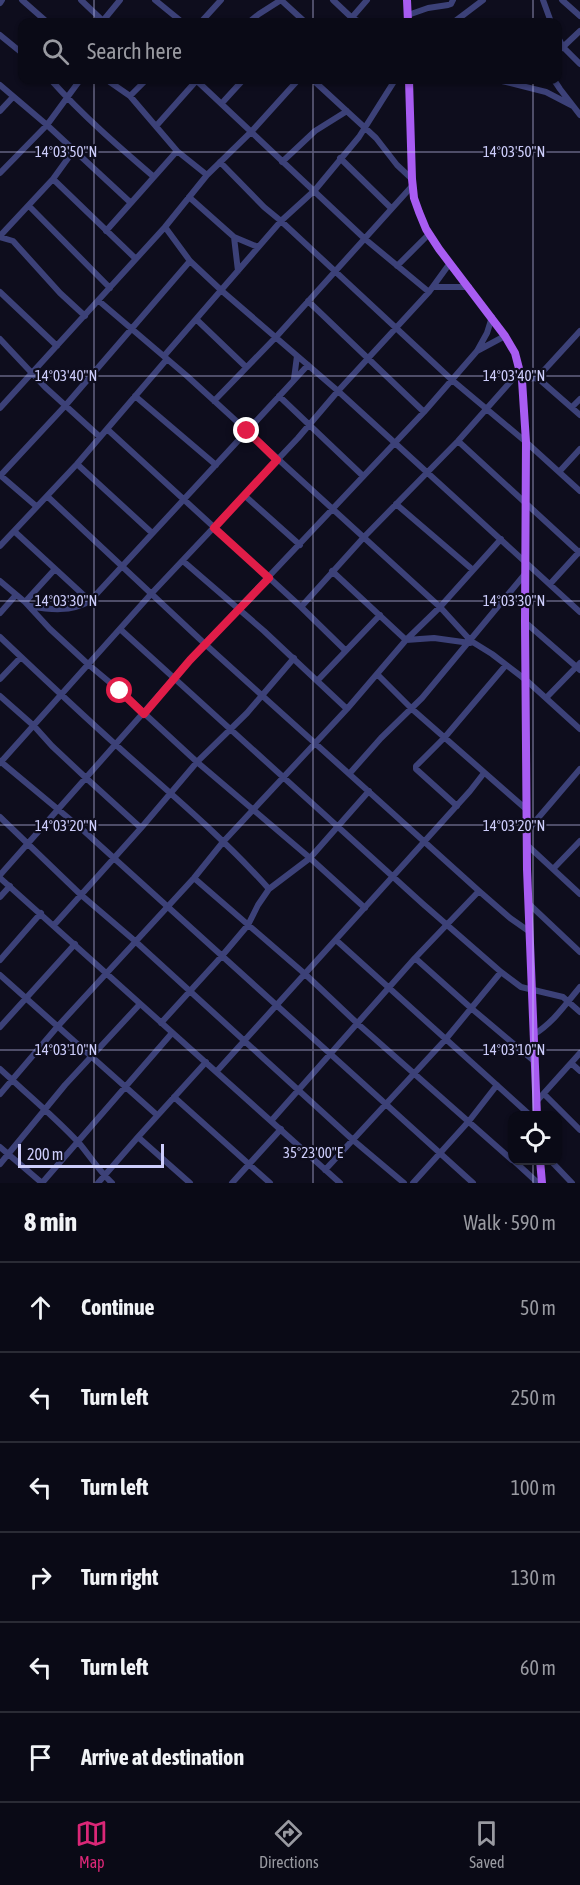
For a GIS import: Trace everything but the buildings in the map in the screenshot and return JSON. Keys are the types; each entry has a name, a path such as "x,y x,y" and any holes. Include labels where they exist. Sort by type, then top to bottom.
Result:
{"main road":[{"path":"407,0 408,18"},
{"path":"409,84 412,182 419,212 429,234 506,336 515,353 522,380 526,442 526,845 537,1111"},
{"path":"540,1165 540,1183"}],"street":[{"path":"22,0 42,18"},
{"path":"81,0 98,18"},
{"path":"105,18 120,0"},
{"path":"155,0 177,18"},
{"path":"205,18 221,0"},
{"path":"254,18 270,3 281,0 301,18"},
{"path":"333,0 348,18"},
{"path":"352,18 367,0"},
{"path":"410,18 436,3 448,5 453,0"},
{"path":"459,18 483,0"},
{"path":"543,0 550,18"},
{"path":"562,0 580,16"},
{"path":"562,47 580,31"},
{"path":"0,35 18,50"},
{"path":"562,50 580,64"},
{"path":"55,84 119,147 154,177"},
{"path":"0,173 47,125 77,84"},
{"path":"113,84 130,96 177,151 207,175"},
{"path":"130,96 142,84"},
{"path":"157,125 193,84"},
{"path":"201,84 282,162 397,266 431,290 469,287"},
{"path":"222,103 239,84"},
{"path":"0,408 165,227 207,175 251,132 294,84"},
{"path":"214,401 336,271 412,182 376,138 318,84"},
{"path":"0,546 77,464 281,221 315,190 365,128 392,84"},
{"path":"514,84 546,92 573,106"},
{"path":"557,84 580,115"},
{"path":"0,85 131,203"},
{"path":"0,111 13,98"},
{"path":"282,162 315,131 347,111"},
{"path":"74,150 53,179 0,236 13,241 60,293 85,316"},
{"path":"106,231 177,151"},
{"path":"340,158 391,208"},
{"path":"220,162 258,201 452,380 580,491"},
{"path":"53,179 136,259"},
{"path":"189,197 234,237 258,247"},
{"path":"28,206 110,288"},
{"path":"165,227 190,261 222,291 395,443 580,612"},
{"path":"397,266 429,234"},
{"path":"234,237 238,271"},
{"path":"36,506 0,476 65,406 190,261"},
{"path":"450,263 431,290 0,762 57,808 473,1183"},
{"path":"0,292 27,315 57,346"},
{"path":"99,301 214,401 440,606 470,642 526,680 580,729"},
{"path":"308,301 424,412"},
{"path":"340,1183 0,876 57,808 205,644 424,412 477,351 487,333 492,317"},
{"path":"197,320 246,367"},
{"path":"522,380 537,378 580,331"},
{"path":"477,351 506,336"},
{"path":"1,343 100,437"},
{"path":"294,380 297,356"},
{"path":"26,604 62,610 78,608 90,601 151,532 308,365"},
{"path":"301,607 364,537 458,441 520,371"},
{"path":"537,378 580,415"},
{"path":"135,396 216,465"},
{"path":"279,396 363,476"},
{"path":"572,407 580,399"},
{"path":"107,429 301,607 345,651"},
{"path":"458,441 580,552 550,584"},
{"path":"559,472 580,449"},
{"path":"77,464 151,532"},
{"path":"244,495 300,545"},
{"path":"47,496 205,644 424,842 510,918 530,932"},
{"path":"396,504 473,570"},
{"path":"14,531 90,601"},
{"path":"0,1094 58,1026 168,908 223,842 501,539"},
{"path":"183,561 294,658 347,709"},
{"path":"26,604 56,569"},
{"path":"332,571 406,640 434,638 470,642"},
{"path":"350,773 381,738 412,709 525,574"},
{"path":"0,581 197,762 365,908"},
{"path":"0,613 16,595"},
{"path":"318,680 380,615"},
{"path":"525,622 579,666 546,698"},
{"path":"120,629 501,972 516,984 532,991 553,993 568,1001 580,1012"},
{"path":"0,637 116,745 171,792 248,865 269,889"},
{"path":"0,679 21,657"},
{"path":"54,925 197,762 263,695 294,658"},
{"path":"457,806 416,770 416,766 445,737 506,665"},
{"path":"377,674 412,709 526,809"},
{"path":"0,696 141,828"},
{"path":"526,831 580,769"},
{"path":"217,1071 457,806 484,773"},
{"path":"161,1023 222,957 248,925 258,904 269,889 310,858 369,791"},
{"path":"0,817 80,894 245,1040 353,1140 404,1183"},
{"path":"554,868 580,841"},
{"path":"526,845 580,894"},
{"path":"194,878 508,1155"},
{"path":"0,897 10,886"},
{"path":"271,1121 415,958 479,891"},
{"path":"529,904 580,952"},
{"path":"0,960 41,913"},
{"path":"336,940 526,1111"},
{"path":"0,1027 75,944"},
{"path":"415,958 534,1061"},
{"path":"325,1170 445,1040 501,972"},
{"path":"0,975 124,1088 157,1115"},
{"path":"533,1035 546,1027 580,987"},
{"path":"0,1164 91,1057 140,1004"},
{"path":"0,1147 42,1183 172,1033"},
{"path":"536,1102 580,1053"},
{"path":"98,1183 206,1062"},
{"path":"571,1063 580,1071"},
{"path":"0,1069 77,1141 112,1183"},
{"path":"413,1183 497,1085"},
{"path":"544,1094 580,1130"},
{"path":"174,1097 270,1183"},
{"path":"232,1183 281,1129"},
{"path":"138,1137 190,1183"},
{"path":"519,1165 540,1183"},
{"path":"554,1165 572,1183"}],"route":[{"path":"120,691 144,714 190,660 269,578 214,528 277,460 247,431"}]}
